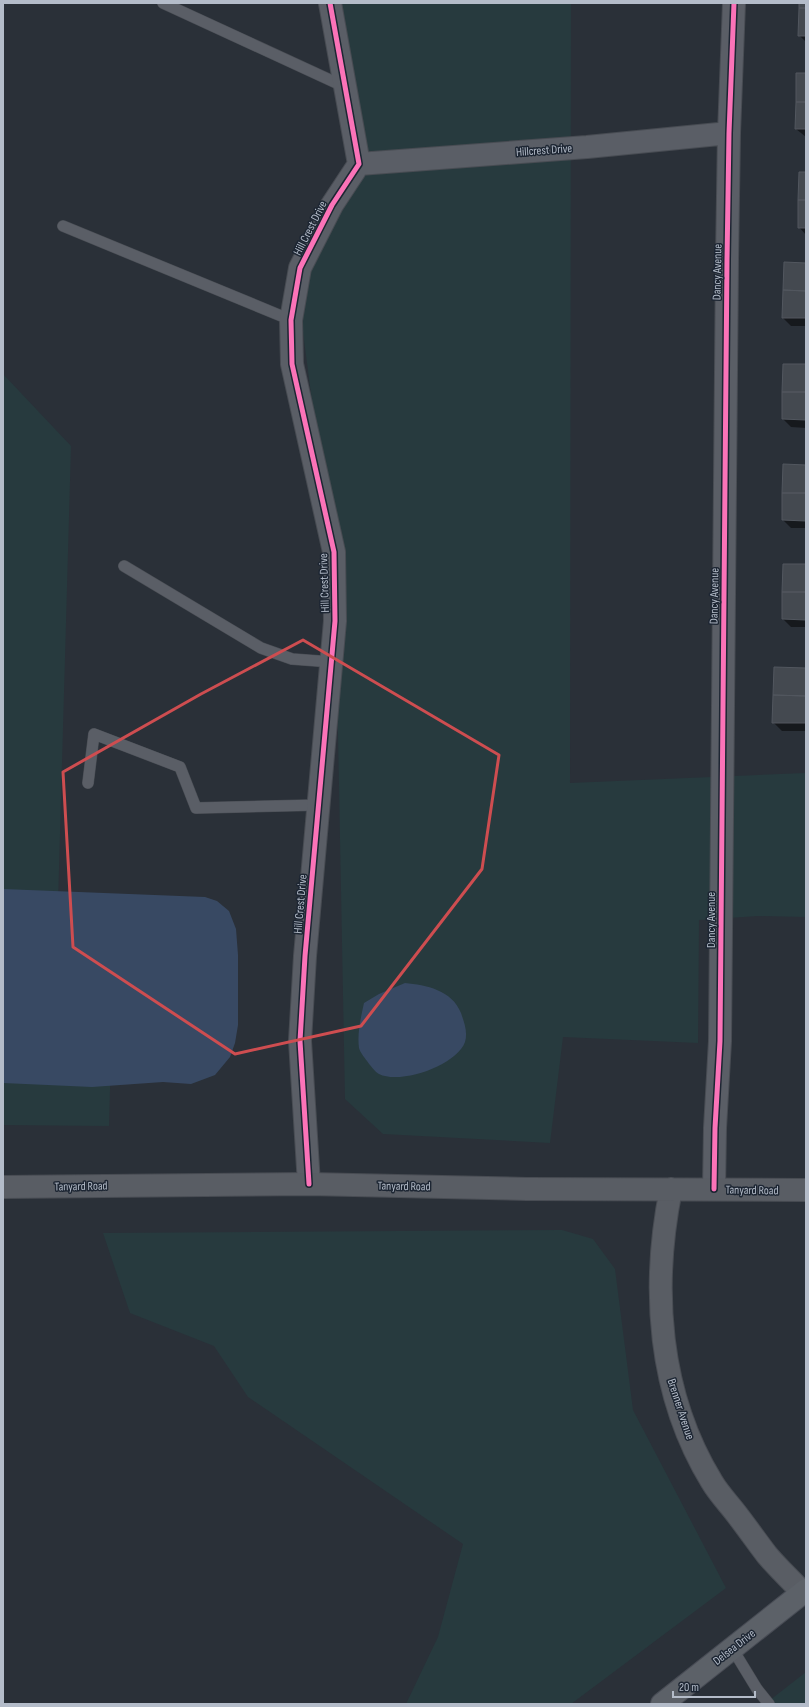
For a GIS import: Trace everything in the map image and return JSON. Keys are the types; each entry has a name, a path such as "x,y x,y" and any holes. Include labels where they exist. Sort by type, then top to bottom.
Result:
{"main road":[{"name":"Delsea Drive","path":"662,1704 804,1591"}],"street":[{"path":"330,3 343,86 359,164"},
{"name":"Dancy Avenue","path":"714,1189 715,1128 720,1041 729,133 734,3"},
{"name":"Hillcrest Drive","path":"359,164 587,147 729,133"},
{"name":"Hill Crest Drive","path":"309,1184 300,1041 335,621 334,552 312,445 292,364 291,320 300,268 332,205 359,164"},
{"name":"Tanyard Road","path":"3,1187 309,1184 527,1189 806,1190"},
{"name":"Brenner Avenue","path":"671,1189 661,1254 661,1305 663,1342 673,1394 687,1434 712,1483 767,1555 804,1591"}],"lane":[{"path":"163,3 343,86"},
{"path":"63,226 291,320"},
{"path":"124,566 261,648 292,659 332,662"},
{"path":"88,783 94,734 180,767 196,808 320,805"},
{"path":"732,1648 757,1689 769,1704"}],"highlighted area":[{"path":"303,640 499,755 482,869 361,1026 235,1054 73,947 63,772 201,694"}],"green space":[{"path":"318,3 571,3 570,783 806,773 806,917 758,916 699,920 698,1043 563,1037 550,1143 383,1134 345,1099 335,577 298,294 358,163"},
{"path":"3,374 71,446 58,904 111,1053 109,1126 3,1125"},
{"path":"562,1230 593,1239 615,1269 633,1410 726,1588 571,1704 406,1704 438,1637 463,1544 248,1397 214,1346 130,1313 103,1233"},
{"path":"806,1672 806,1704 765,1704"}],"water":[{"path":"3,889 205,897 217,901 229,911 236,929 238,955 238,1025 235,1043 230,1057 215,1075 191,1084 163,1082 92,1087 3,1083"},
{"path":"405,983 430,987 445,994 451,999 457,1005 461,1013 466,1038 460,1050 440,1065 414,1075 389,1077 376,1072 360,1051 359,1037 361,1019 364,1003 379,994"}],"building":[{"path":"799,3 806,3 806,8 799,8"},
{"path":"799,8 806,8 806,36 798,36"},
{"path":"796,73 806,73 806,102 796,102"},
{"path":"796,102 806,102 806,129 795,129"},
{"path":"799,172 806,172 806,200 798,200"},
{"path":"798,200 806,200 806,228 798,228"},
{"path":"784,262 806,263 806,291 783,290"},
{"path":"783,290 806,291 806,318 782,318"},
{"path":"783,364 806,364 806,392 782,392"},
{"path":"782,392 806,392 806,420 782,419"},
{"path":"783,464 806,465 806,493 782,493"},
{"path":"782,493 806,493 806,521 782,520"},
{"path":"783,564 806,564 806,592 782,592"},
{"path":"782,592 806,592 806,620 782,619"},
{"path":"774,667 806,668 806,696 773,695"},
{"path":"773,695 806,696 806,723 772,723"}],"cycle path":[{"path":"309,1184 300,1041 305,956 335,621 334,552 292,364 291,320 300,268 332,205 359,164 330,3"},
{"path":"714,1189 715,1128 720,1041 727,260 729,133 734,3"}]}
